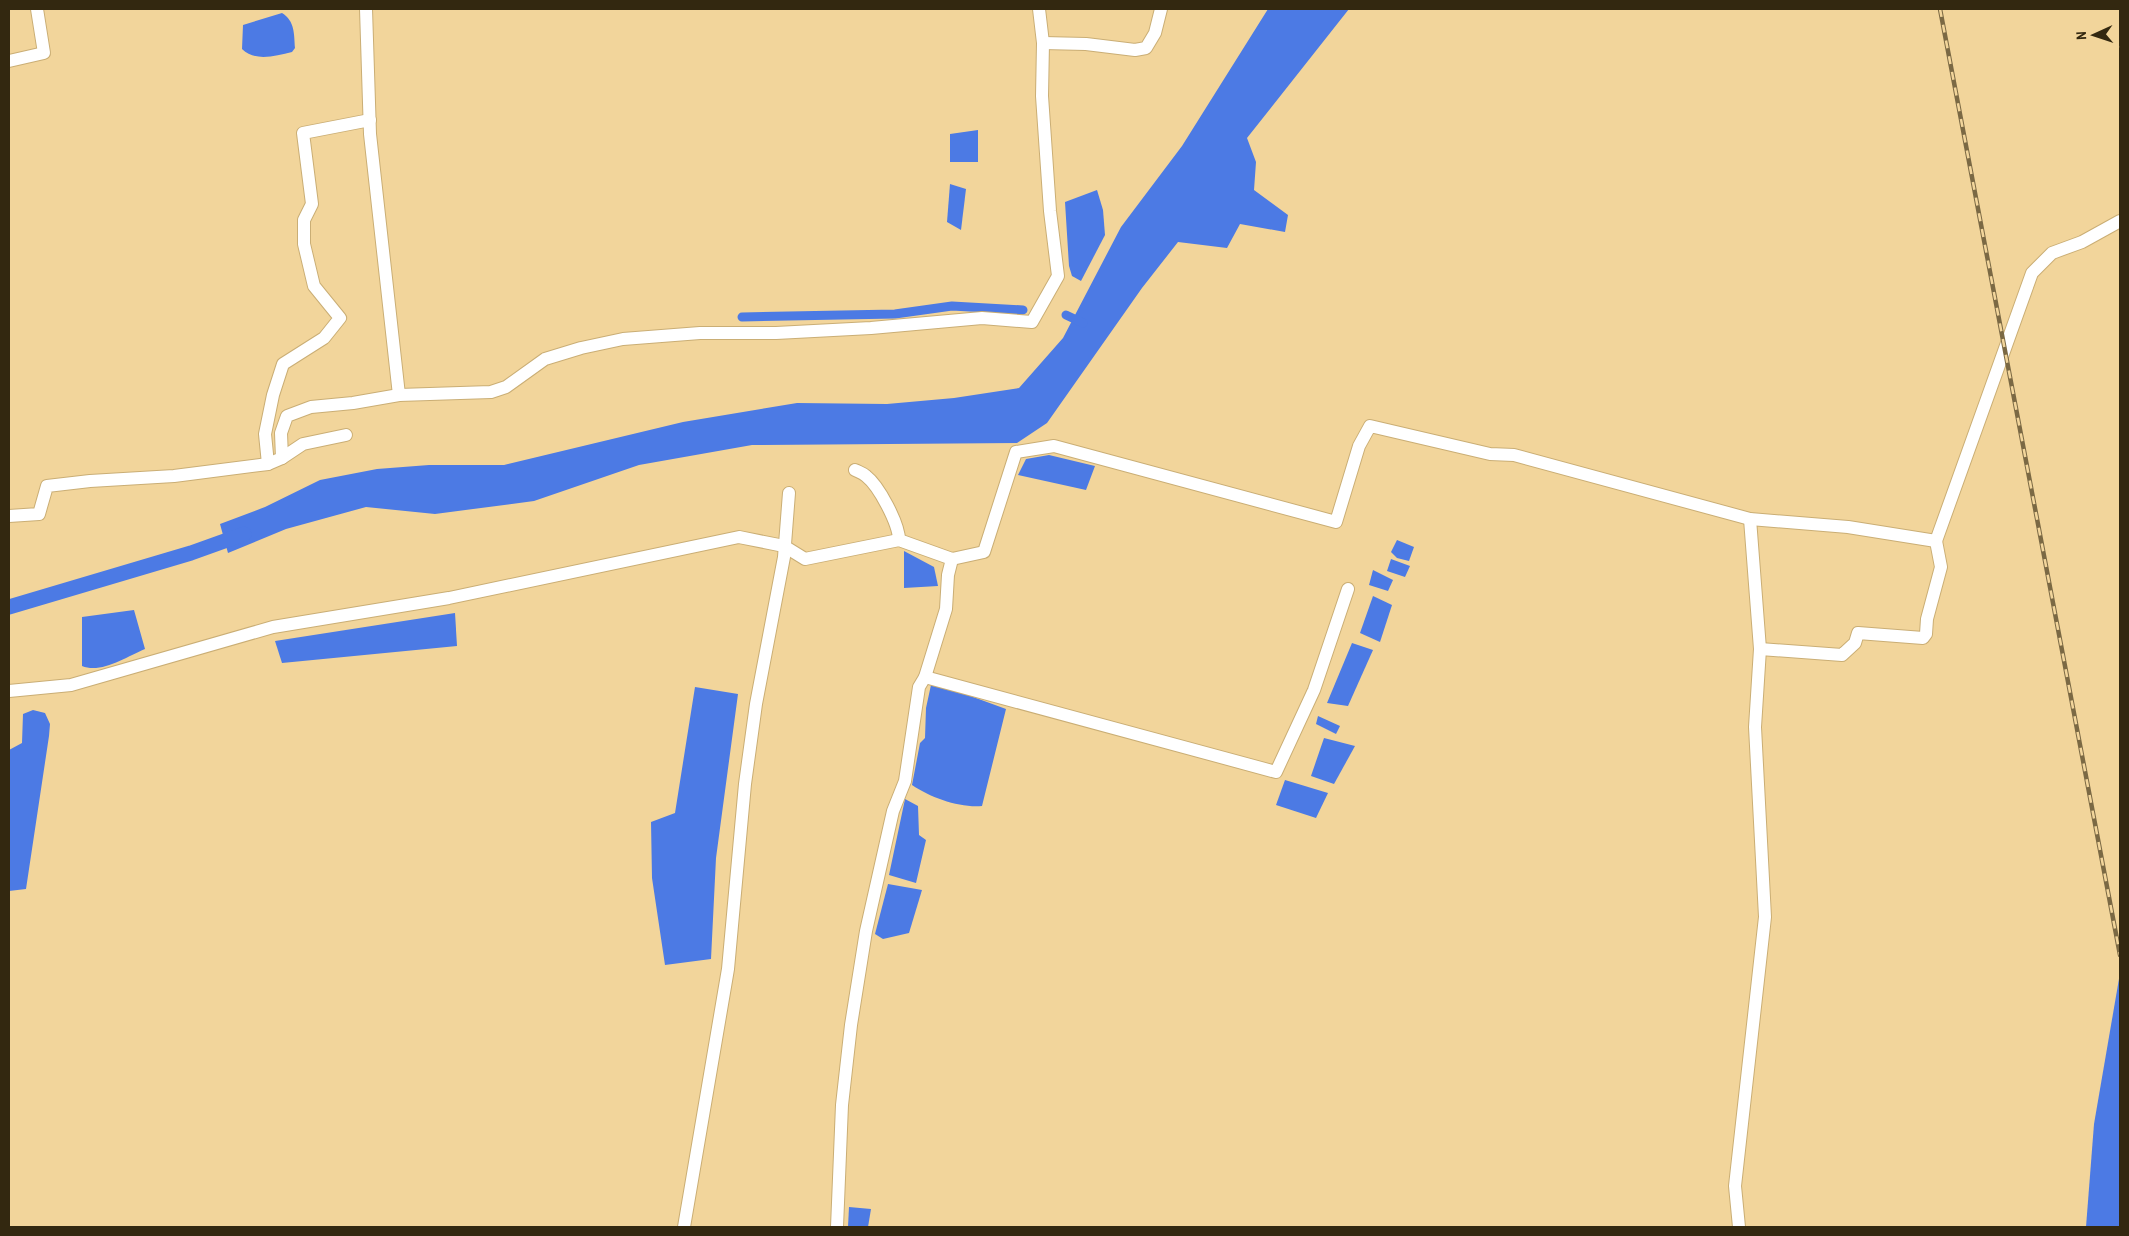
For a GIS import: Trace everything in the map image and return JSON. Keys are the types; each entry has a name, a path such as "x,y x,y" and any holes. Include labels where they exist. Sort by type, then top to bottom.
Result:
{"street":[{"path":"9,61 44,53 37,9"},
{"path":"366,9 370,120 399,395"},
{"path":"282,458 281,433 288,416 311,407 353,403 399,395 491,392 506,387 545,359 581,348 622,339 700,333 872,328 982,318 1032,322 1058,276 1050,211 1042,96 1043,43 1039,9"},
{"path":"1043,43 1086,44 1135,50 1146,48 1155,33 1161,9"},
{"path":"268,464 265,434 273,395 283,364 324,338 340,318 314,286 304,244 304,220 312,204 304,133 370,120"},
{"path":"1760,649 1842,655 1855,643 1858,633 1923,638 1926,634 1927,619 1941,567 1936,541 2032,273 2052,253 2082,242 2120,220"},
{"path":"9,691 71,684 273,627 448,598 739,537 784,546 805,558 899,540 952,559 984,552 1016,452 1054,446 1336,522 1359,446 1370,426 1382,427 1490,454 1514,455 1750,519 1848,527 1936,541"},
{"path":"9,516 39,514 47,486 90,481 174,476 268,464 282,458 303,444 346,435"},
{"path":"855,470 865,474 881,496 899,532 899,540"},
{"path":"684,1227 728,970 745,784 756,704 784,557 784,546 788,530 789,493"},
{"path":"1739,1227 1735,1186 1765,917 1755,727 1760,649 1750,519"},
{"path":"837,1227 842,1105 855,997 866,931 892,811 905,781 919,687 925,677 946,609 948,575 952,559"},
{"path":"925,677 1276,772 1314,690 1348,590"}],"water":[{"path":"1268,9 1349,9 1247,138 1256,162 1254,190 1288,215 1285,232 1240,224 1227,248 1178,242 1142,288 1047,423 1017,443 752,445 639,465 534,501 435,514 366,507 286,529 228,553 220,524 265,507 320,480 377,469 429,465 504,465 683,422 797,403 887,404 954,398 1019,388 1063,338 1121,227 1182,146"},
{"path":"282,13 292,24 295,48 292,52 259,57 253,56 242,49 243,25"},
{"path":"978,130 978,162 950,162 950,134"},
{"path":"950,184 966,189 961,230 947,222"},
{"path":"1097,190 1103,210 1105,235 1081,281 1072,276 1069,266 1065,202"},
{"path":"1049,455 1095,466 1086,490 1018,475 1026,459"},
{"path":"1397,540 1414,547 1409,561 1397,558 1391,552"},
{"path":"904,551 934,567 938,586 904,588"},
{"path":"1391,559 1410,566 1405,577 1387,571"},
{"path":"1373,570 1393,580 1388,591 1369,585"},
{"path":"1373,596 1392,605 1380,642 1360,633"},
{"path":"134,610 145,649 105,666 89,668 82,666 82,617"},
{"path":"455,613 457,646 282,663 275,641"},
{"path":"1352,643 1373,650 1348,706 1327,703"},
{"path":"935,683 1006,709 982,806 955,804 928,794 912,785 920,743 925,738 926,708 931,685"},
{"path":"695,687 738,694 716,858 711,959 665,965 652,878 651,822 675,813"},
{"path":"33,710 45,713 50,724 49,736 26,889 9,891 9,750 22,743 23,714"},
{"path":"1318,716 1340,726 1336,734 1316,724"},
{"path":"1324,738 1355,746 1334,784 1311,776"},
{"path":"1285,780 1328,793 1316,818 1276,805"},
{"path":"905,799 918,806 919,835 926,840 916,883 889,875"},
{"path":"888,884 922,890 909,933 883,939 875,934"},
{"path":"2120,973 2120,1227 2086,1227 2094,1124"},
{"path":"849,1207 871,1209 868,1227 848,1227"}],"waterway":[{"path":"742,317 895,314 952,306 1023,310"},
{"path":"1066,315 1083,323"},
{"path":"9,607 191,553 244,534"}],"railway":[{"path":"1940,9 2120,955"}]}
